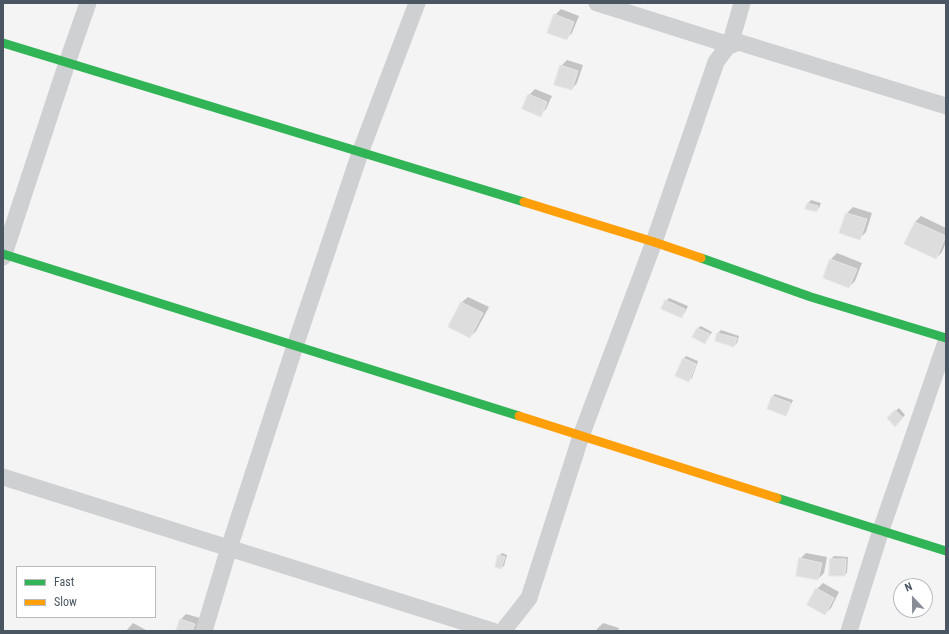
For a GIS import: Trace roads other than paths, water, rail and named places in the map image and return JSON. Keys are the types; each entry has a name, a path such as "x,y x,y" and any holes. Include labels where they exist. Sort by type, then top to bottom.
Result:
{"main road":[{"path":"3,43 654,242 811,297 946,338"},
{"path":"3,255 946,551"}],"street":[{"path":"3,255 88,3"},
{"path":"204,631 229,548 360,153 417,3"},
{"path":"596,3 730,45"},
{"path":"730,45 742,3"},
{"path":"503,631 530,598 581,436 654,242 716,62 727,47 738,42 946,106"},
{"path":"849,631 881,530 946,342"},
{"path":"3,477 493,631"}]}
